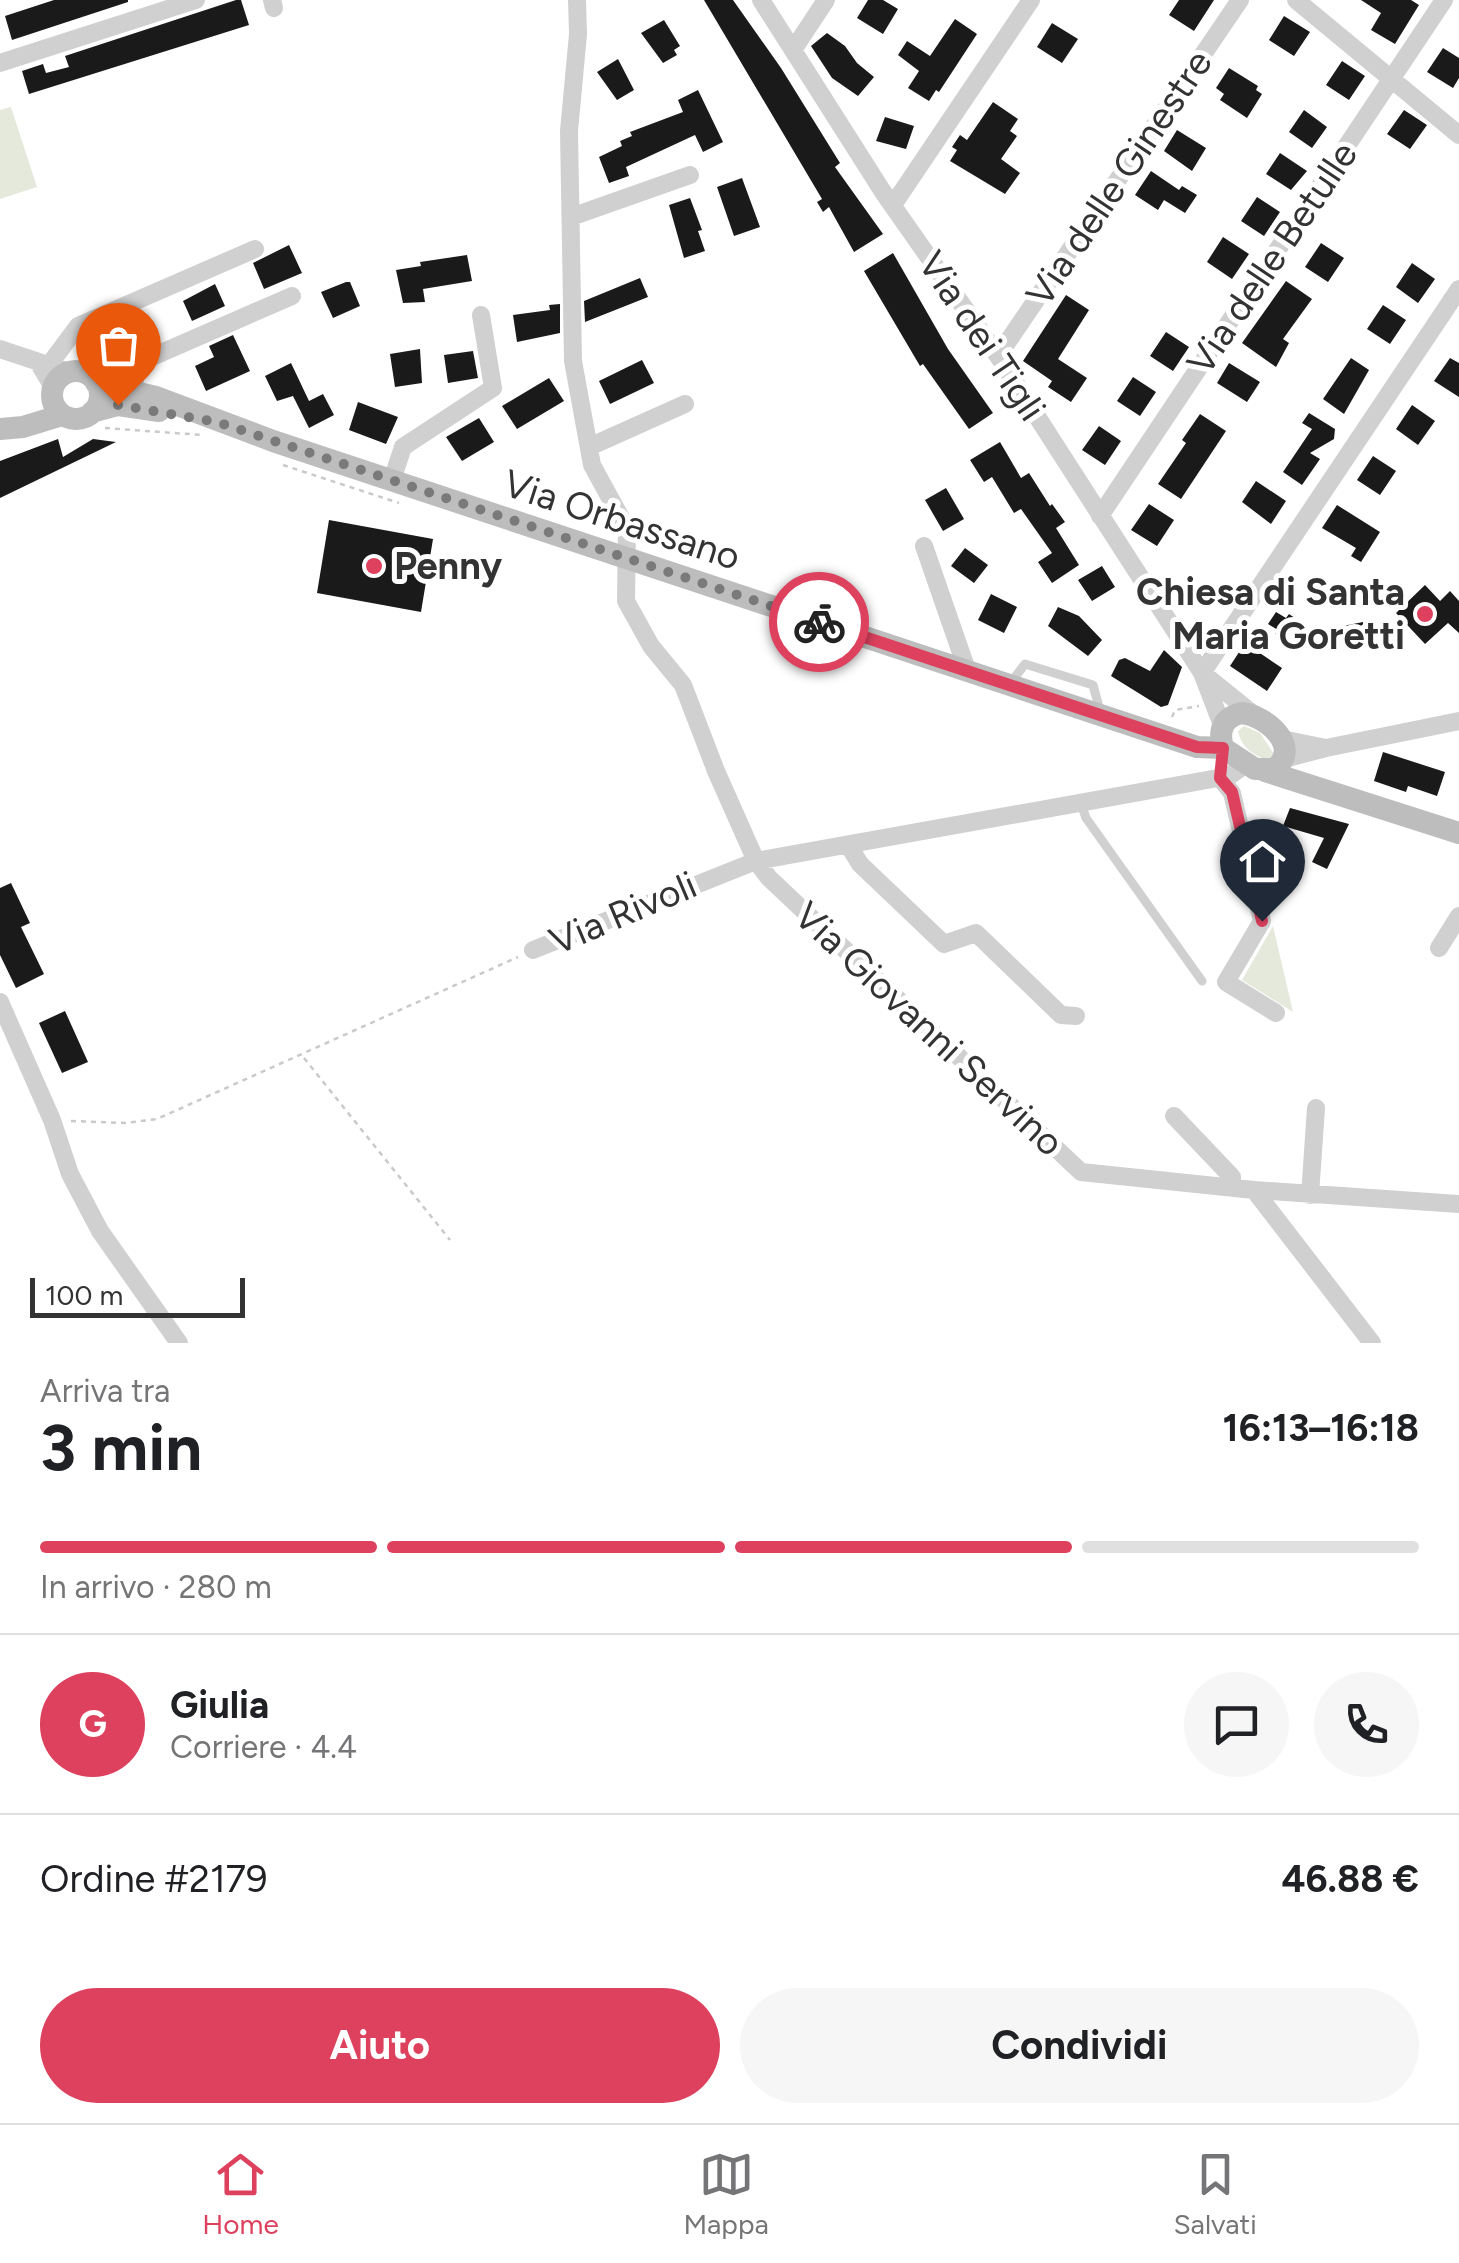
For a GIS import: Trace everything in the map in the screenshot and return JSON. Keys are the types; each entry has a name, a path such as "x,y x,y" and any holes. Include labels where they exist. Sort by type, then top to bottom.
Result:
{"main road":[{"name":"Via Orbassano","path":"217,422 204,413 133,390 96,383 85,372 54,383 79,418 118,405 217,422 1176,738 1222,735 1234,714 1252,714"},
{"path":"0,428 41,408 54,383"},
{"path":"92,412 100,398 96,383"},
{"path":"1252,714 1272,726 1269,759"},
{"path":"1222,735 1315,789 1459,833"}],"street":[{"path":"0,63 196,0"},
{"name":"Via Giovanni Servino","path":"577,0 578,34 569,132 573,361 592,465 627,529 626,600 651,646 683,686 756,861 783,892 1081,1172 1310,1195 1459,1204"},
{"name":"Via dei Tigli","path":"761,0 1202,672 1222,735"},
{"path":"793,50 826,0"},
{"path":"893,205 1031,0"},
{"name":"Via delle Ginestre","path":"998,356 1240,0"},
{"path":"1296,0 1459,135"},
{"name":"Via delle Betulle","path":"1100,516 1444,0"},
{"path":"571,217 690,175"},
{"path":"0,349 54,383 78,326 255,249"},
{"path":"1202,672 1459,288"},
{"path":"133,390 137,370 145,360 292,296"},
{"path":"392,480 403,446 493,388 481,315"},
{"path":"589,447 686,404"},
{"path":"924,546 967,670"},
{"name":"Via dei Tigli","path":"1202,672 1252,714"},
{"name":"Via Rivoli","path":"534,950 756,861 1220,778 1269,759 1459,721"},
{"path":"1222,735 1220,778 1232,792 1262,921 1226,982 1276,1013"},
{"path":"850,846 860,864 944,944 976,933 1062,1015 1076,1016"},
{"path":"1439,948 1459,916"},
{"path":"0,1002 52,1120 70,1174 100,1232 179,1343"},
{"path":"1310,1195 1316,1108"},
{"path":"1174,1116 1232,1177 1232,1188"},
{"path":"1254,1190 1372,1343"}],"lane":[{"path":"1081,804 1086,818 1202,980"}],"path":[{"name":"Via Rivoli","path":"52,1120 125,1123 157,1119 534,950"},
{"path":"303,1056 450,1240"}],"shaded area":[{"path":"11,107 37,187 0,199 0,110"},
{"path":"1244,726 1260,733 1274,754 1267,760 1252,753 1242,742 1238,731"},
{"path":"1273,926 1293,1012 1242,980"}],"building":[{"path":"54,0 128,2 12,40 5,16"},
{"path":"241,0 249,25 29,94 22,71 43,64 46,73 69,67 65,56"},
{"path":"704,0 733,0 840,163 835,167 883,234 854,252 829,207 823,212 817,202 822,199"},
{"path":"868,0 883,0 898,9 883,34 857,18"},
{"path":"1179,0 1214,0 1194,31 1169,15"},
{"path":"1361,0 1411,0 1419,5 1395,44 1371,30 1381,13"},
{"path":"1284,16 1310,32 1294,56 1269,40"},
{"path":"955,19 977,34 929,101 908,88 919,71 898,55 907,41 930,56"},
{"path":"664,20 680,46 674,50 677,55 663,63 641,33"},
{"path":"1052,23 1078,39 1062,63 1037,47"},
{"path":"827,33 874,77 858,96 832,78 811,46"},
{"path":"1443,48 1459,58 1459,78 1453,88 1427,72"},
{"path":"618,59 634,90 617,100 597,72"},
{"path":"1342,61 1365,76 1349,100 1326,85"},
{"path":"1229,68 1258,86 1256,90 1262,94 1247,118 1220,100 1224,94 1216,88"},
{"path":"698,90 723,142 703,152 695,135 626,167 629,176 609,183 599,157 622,146 620,141 632,136 630,132 683,112 678,100"},
{"path":"993,102 1018,119 1010,131 1017,136 1001,159 1020,173 1005,194 950,161 957,150 952,147 960,135 967,140"},
{"path":"1304,110 1327,127 1312,148 1289,132"},
{"path":"1404,110 1427,125 1410,149 1387,134"},
{"path":"885,117 914,126 906,149 876,141"},
{"path":"1177,130 1206,148 1192,171 1164,151"},
{"path":"1280,153 1307,171 1291,190 1266,174"},
{"path":"1151,171 1179,190 1182,186 1197,195 1185,213 1164,200 1158,210 1135,195"},
{"path":"742,178 760,227 734,236 717,187"},
{"path":"1257,197 1280,212 1264,236 1241,221"},
{"path":"690,198 705,251 684,258 669,205"},
{"path":"1223,237 1249,254 1232,279 1207,262"},
{"path":"1321,243 1344,258 1328,282 1305,267"},
{"path":"289,245 302,273 264,289 253,263"},
{"path":"893,253 948,349 993,413 969,429 923,364 920,366 864,271"},
{"path":"467,255 472,281 423,289 425,302 403,303 396,270"},
{"path":"1412,263 1435,279 1418,303 1396,287"},
{"path":"640,278 648,297 585,322 584,301"},
{"path":"1286,281 1312,299 1283,339 1289,343 1276,367 1242,343"},
{"path":"350,282 360,306 333,318 321,292"},
{"path":"215,284 225,306 192,321 183,301"},
{"path":"1066,295 1089,310 1058,359 1087,378 1071,402 1048,387 1052,381 1023,361"},
{"path":"560,304 560,333 517,342 513,315 550,310 549,305"},
{"path":"1383,305 1406,320 1390,344 1367,329"},
{"path":"133,320 142,343 111,357 102,333"},
{"path":"1166,332 1189,347 1173,371 1150,356"},
{"path":"233,335 250,371 206,391 195,366 214,357 209,346"},
{"path":"420,349 422,383 395,387 390,354"},
{"path":"473,351 478,378 448,383 444,355"},
{"path":"1351,358 1369,370 1344,414 1323,399"},
{"path":"1450,358 1459,363 1459,397 1434,381"},
{"path":"642,360 654,383 610,404 599,381"},
{"path":"291,363 309,401 323,394 334,415 309,428 293,396 277,401 265,376"},
{"path":"1229,363 1260,382 1247,402 1217,383"},
{"path":"1133,377 1156,392 1140,416 1117,401"},
{"path":"549,378 564,401 517,429 502,406"},
{"path":"358,402 398,417 386,444 349,430"},
{"path":"1412,405 1435,421 1418,445 1396,429"},
{"path":"1309,413 1335,429 1334,439 1310,453 1320,459 1302,485 1283,472 1312,429 1302,423"},
{"path":"1200,414 1226,431 1181,499 1158,484"},
{"path":"479,418 494,442 462,461 446,437"},
{"path":"1099,426 1121,441 1105,465 1082,450"},
{"path":"58,439 63,457 93,439 116,442 0,498 0,461"},
{"path":"1000,442 1021,478 1029,473 1065,522 1056,528 1079,565 1052,583 1038,562 1052,553 1021,509 1014,513 992,477 984,482 970,460"},
{"path":"1373,456 1396,471 1380,495 1357,480"},
{"path":"1256,481 1286,501 1271,524 1242,502"},
{"path":"946,488 964,519 943,531 925,500"},
{"path":"1149,504 1174,520 1157,546 1131,530"},
{"path":"1337,505 1380,532 1361,562 1351,556 1356,548 1322,528"},
{"path":"329,520 433,539 421,612 317,593"},
{"path":"965,548 988,565 974,583 951,566"},
{"path":"1102,566 1115,587 1092,601 1078,580"},
{"name":"Chiesa di Santa Maria Goretti","path":"1425,585 1440,601 1450,591 1459,601 1459,633 1448,623 1425,644 1396,613"},
{"path":"991,594 1017,607 1004,633 978,620"},
{"path":"1058,607 1079,616 1102,640 1088,656 1048,626"},
{"path":"1276,612 1286,618 1289,614 1305,625 1293,643 1275,634 1278,630 1268,624"},
{"path":"1363,622 1368,645 1348,649 1343,626"},
{"path":"1245,643 1282,668 1267,691 1230,666"},
{"path":"1164,650 1182,667 1168,705 1161,707 1111,676 1119,660 1125,658 1150,671"},
{"path":"1383,752 1445,772 1437,796 1408,786 1406,792 1374,781"},
{"path":"1290,808 1349,824 1327,869 1312,862 1324,838 1283,826"},
{"path":"11,883 30,923 21,927 44,974 16,988 0,955 0,888"},
{"path":"65,1011 88,1062 62,1073 39,1023"}],"way so far":[{"path":"118,405 217,422 819,622"}],"place":[{"name":"Penny","path":"374,566"},
{"name":"Chiesa di Santa Maria Goretti","path":"1425,614"}],"route":[{"path":"819,622 1197,747 1223,748 1220,778 1232,792 1262,921"}]}
